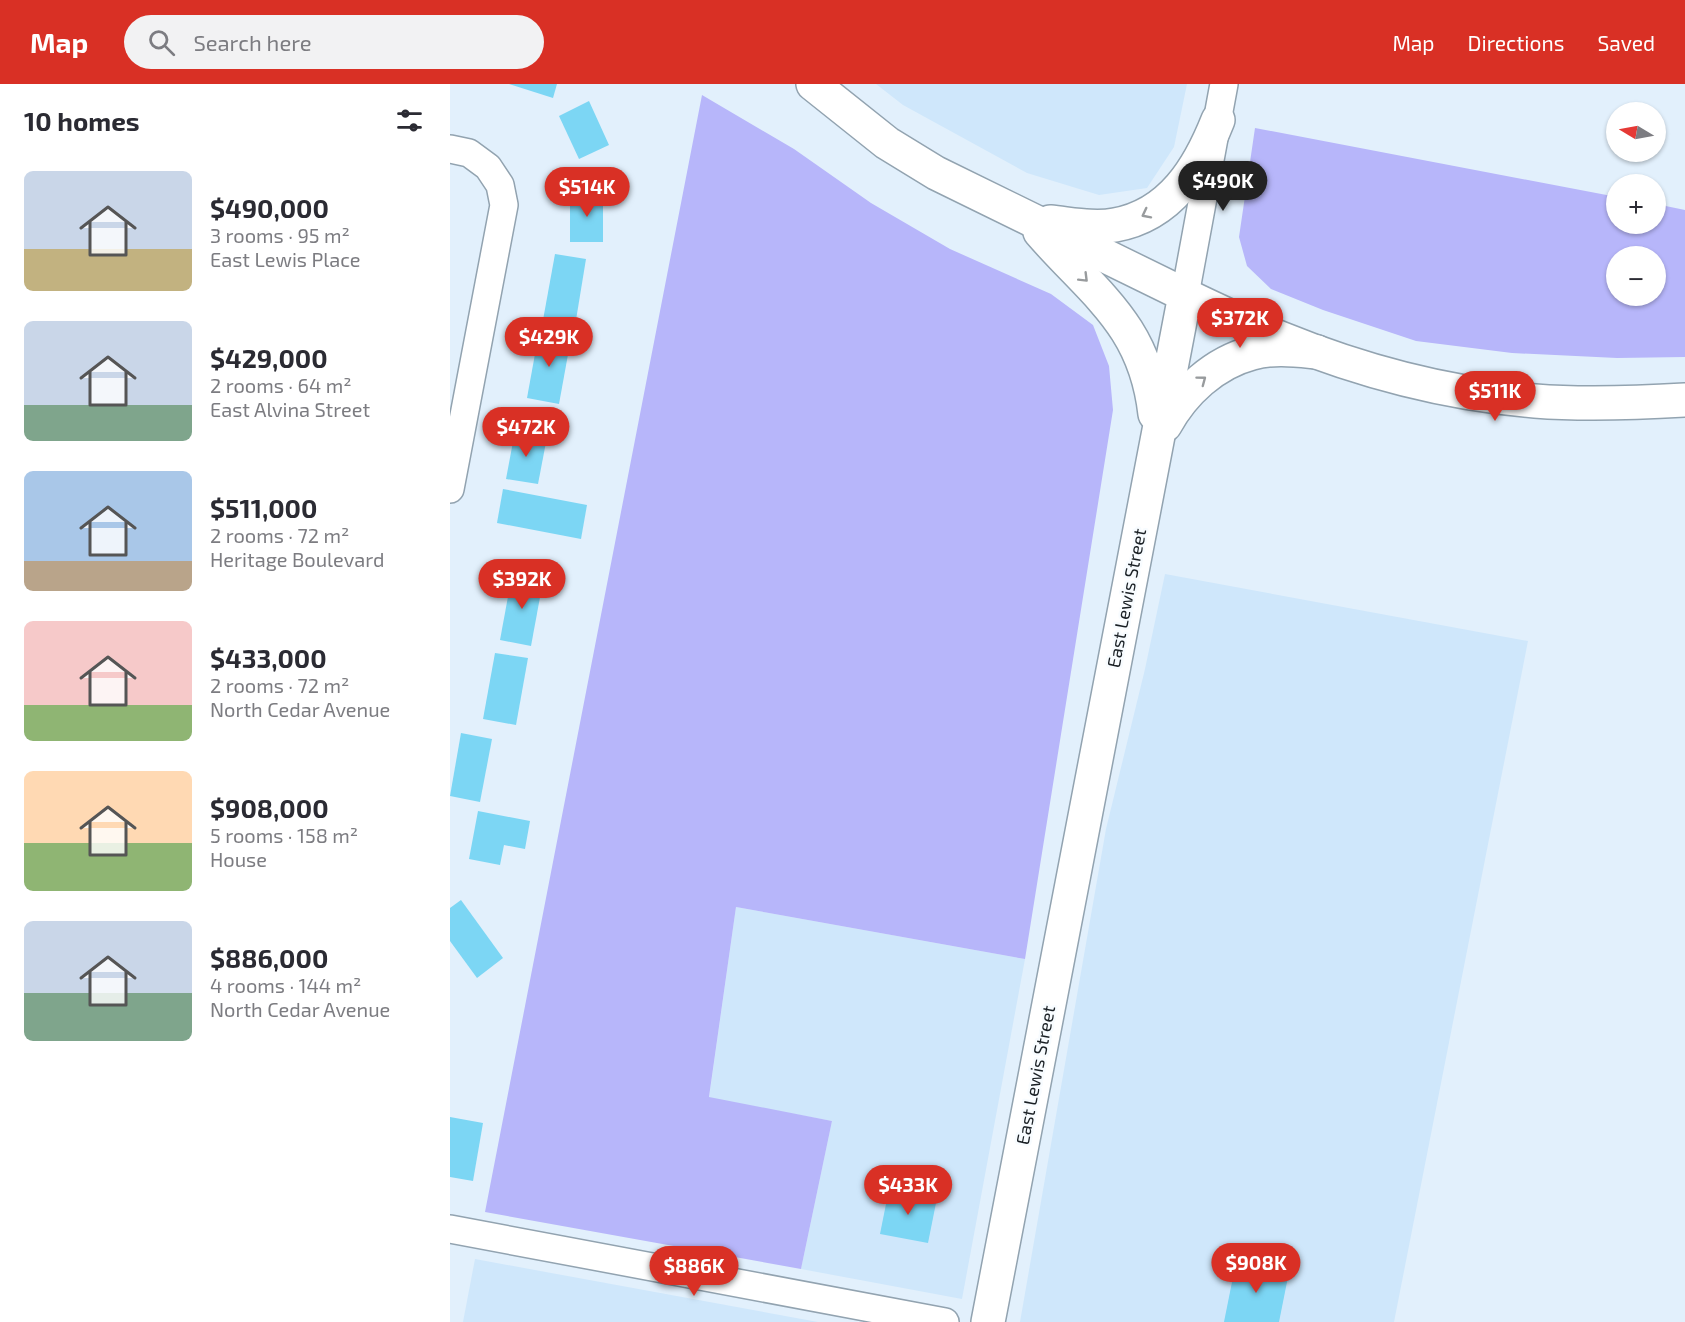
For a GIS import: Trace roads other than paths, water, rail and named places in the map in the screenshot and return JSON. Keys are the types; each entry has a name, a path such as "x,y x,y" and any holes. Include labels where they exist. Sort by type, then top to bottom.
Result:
{"main road":[{"path":"813,84 879,137 953,182 1185,295 1279,338 1317,352 1385,374 1491,396 1566,403 1610,404 1685,400"},
{"path":"1030,220 1114,226 1150,213 1183,186 1207,147 1218,120"},
{"path":"1030,220 1108,304 1132,337 1147,374 1153,399 1156,443"},
{"name":"East Lewis Street","path":"988,1322 1185,295"},
{"path":"1156,443 1176,406 1199,381 1216,370 1253,352 1276,350 1317,352"}],"street":[{"path":"1185,295 1224,84"},
{"path":"450,149 469,153 488,167 500,185 504,205 450,489"},
{"path":"450,1229 945,1322"}]}
